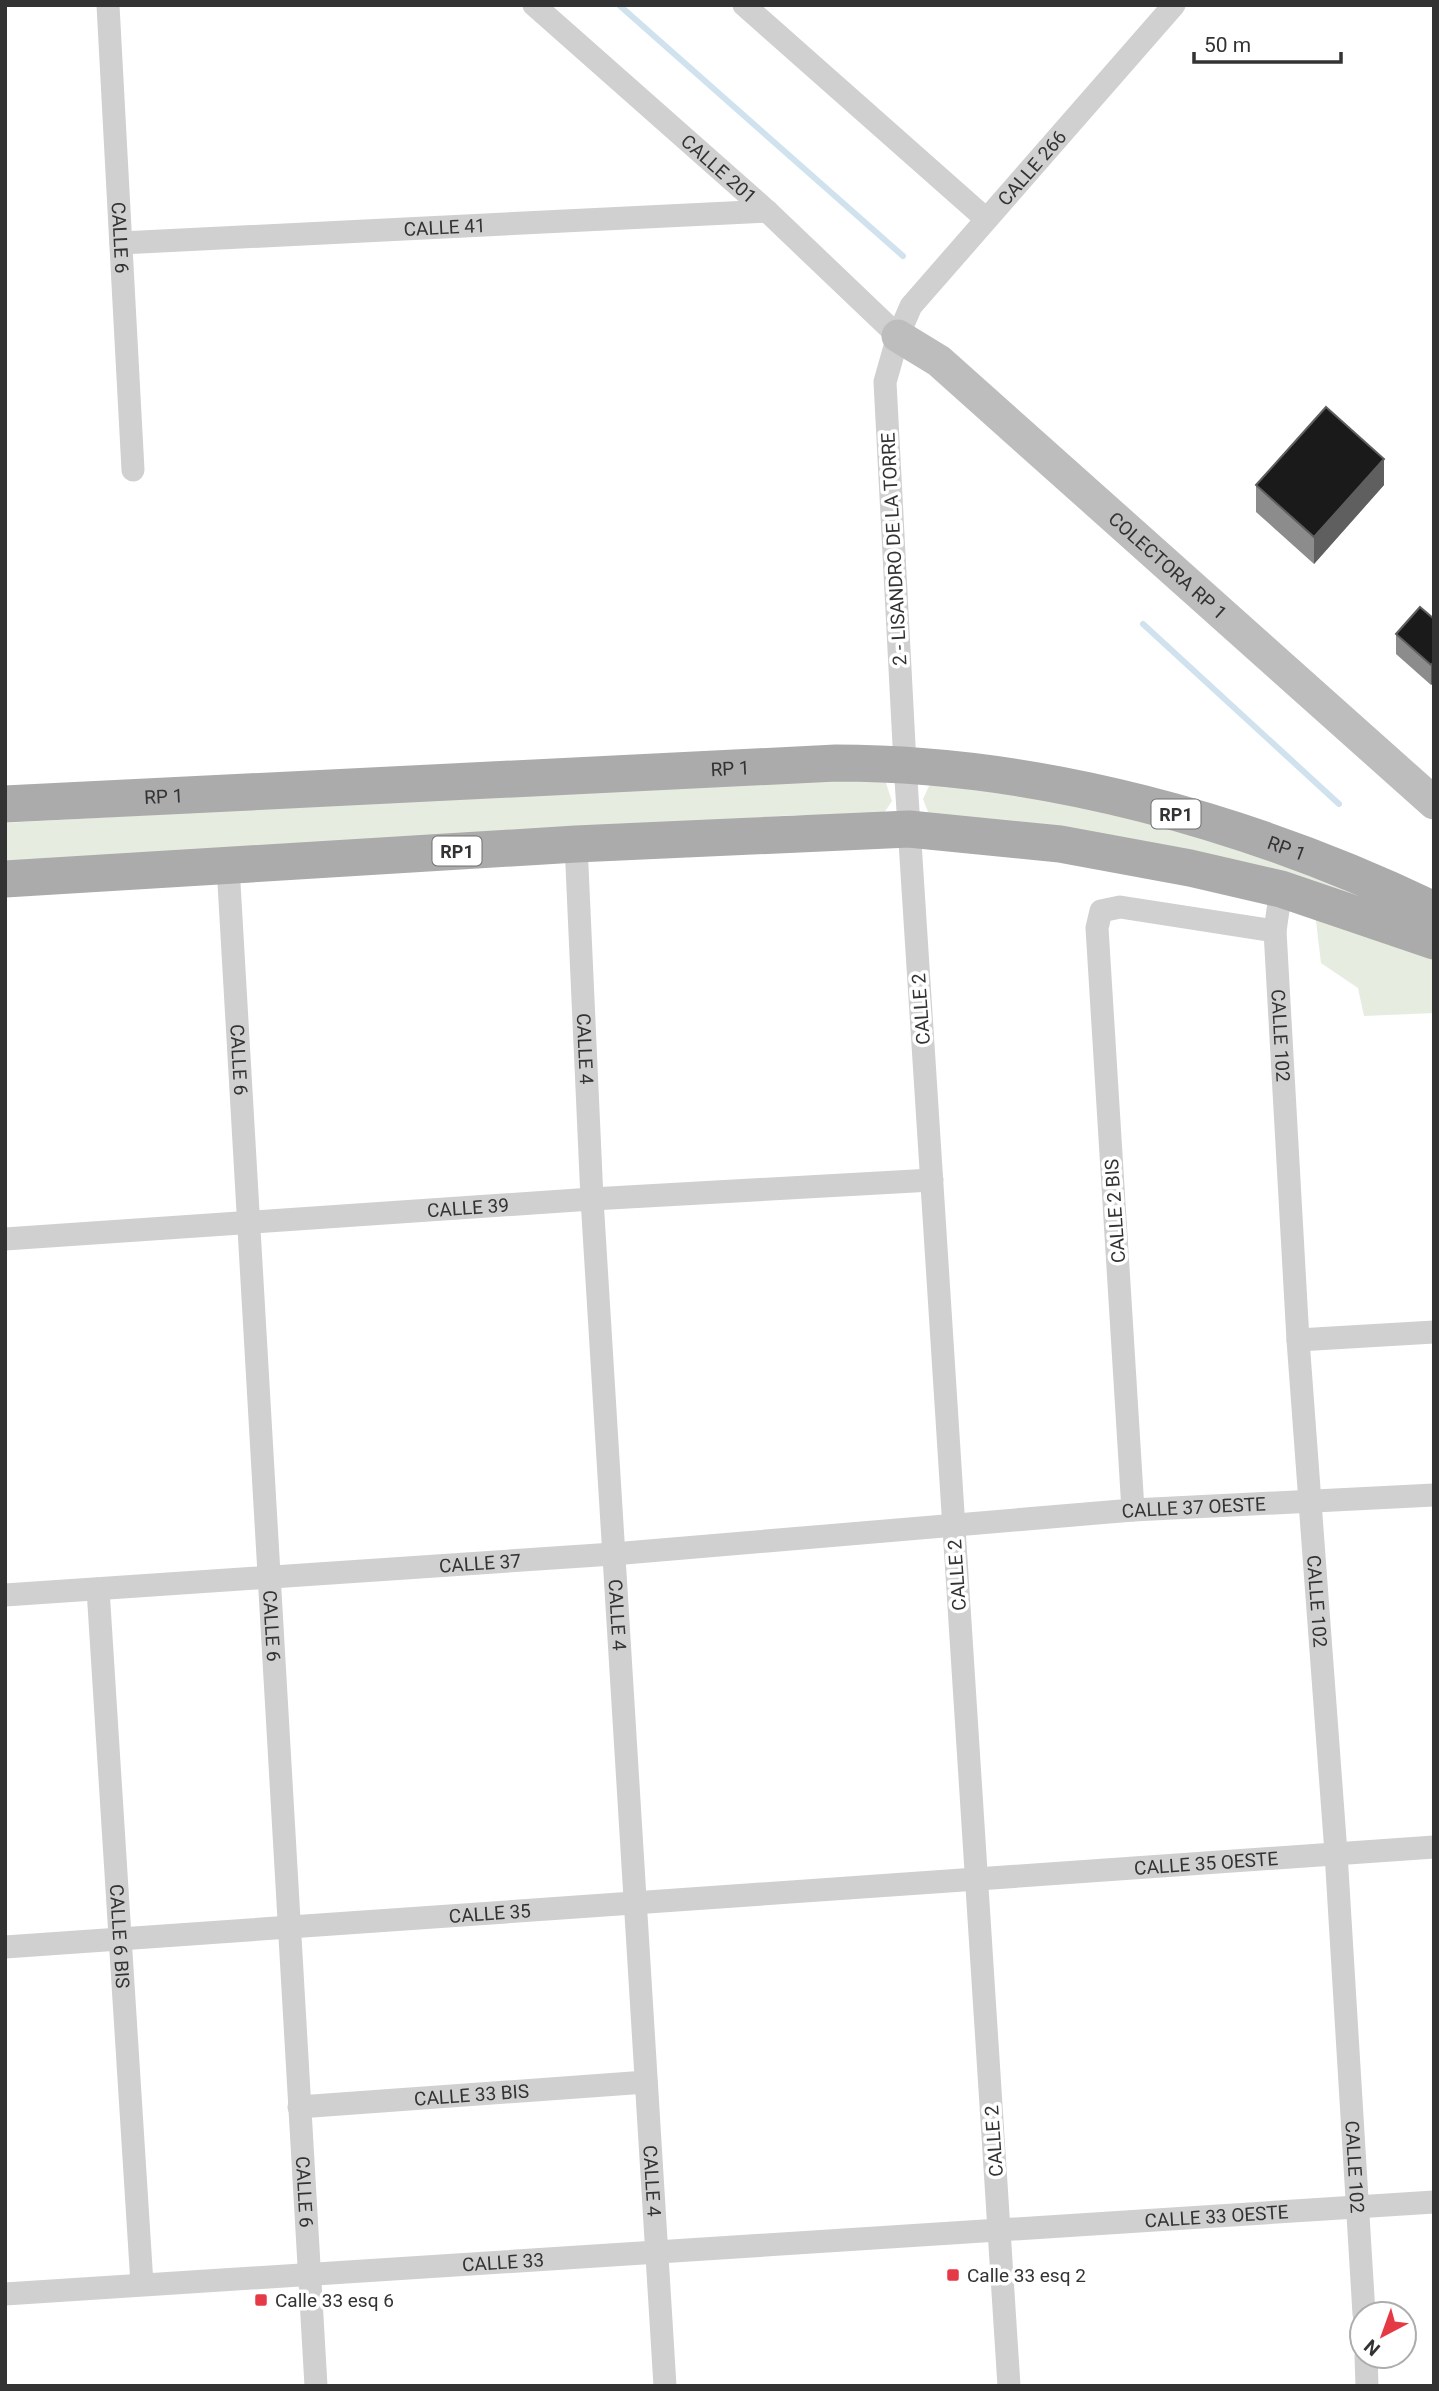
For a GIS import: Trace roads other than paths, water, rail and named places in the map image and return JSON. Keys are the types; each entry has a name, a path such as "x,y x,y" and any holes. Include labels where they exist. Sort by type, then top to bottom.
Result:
{"main road":[{"name":"COLECTORA RP 1","path":"898,336 939,361 1434,803"},
{"name":"RP 1","path":"5,804 836,763 905,764 1027,781 1200,821 1309,858 1434,910"},
{"name":"RP 1","path":"5,879 576,844 909,829 1060,844 1190,868 1281,889 1434,941"}],"street":[{"name":"CALLE 6","path":"108,5 133,470"},
{"name":"CALLE 201","path":"534,5 766,211 898,336"},
{"path":"744,5 986,219"},
{"name":"CALLE 266","path":"898,336 911,306 1174,5"},
{"name":"CALLE 41","path":"121,243 766,211"},
{"name":"2 - LISANDRO DE LA TORRE","path":"898,336 885,382 905,764"},
{"name":"CALLE 2","path":"905,764 1009,2386"},
{"name":"CALLE 4","path":"576,844 592,1199 665,2386"},
{"name":"CALLE 6","path":"228,866 316,2386"},
{"name":"CALLE 102","path":"1281,889 1275,931 1298,1340 1336,1853 1363,2300"},
{"name":"CALLE 2 BIS","path":"1133,1510 1097,928 1101,911 1120,906 1275,931"},
{"name":"CALLE 39","path":"5,1239 592,1199 932,1180"},
{"path":"1298,1340 1434,1332"},
{"name":"CALLE 37 OESTE","path":"954,1525 1133,1510 1434,1495"},
{"name":"CALLE 37","path":"5,1595 613,1554 954,1525"},
{"name":"CALLE 6 BIS","path":"98,1589 142,2284"},
{"name":"CALLE 35 OESTE","path":"977,1878 1434,1847"},
{"name":"CALLE 35","path":"5,1947 977,1878"},
{"name":"CALLE 33 BIS","path":"299,2107 646,2082"},
{"name":"CALLE 33 OESTE","path":"999,2229 1434,2203"},
{"name":"CALLE 33","path":"5,2294 999,2229"}],"waterway":[{"path":"619,5 903,256"},
{"path":"1143,624 1339,804"}],"place":[{"name":"Calle 33 esq 2","path":"953,2275"},
{"name":"Calle 33 esq 6","path":"261,2300"}]}
